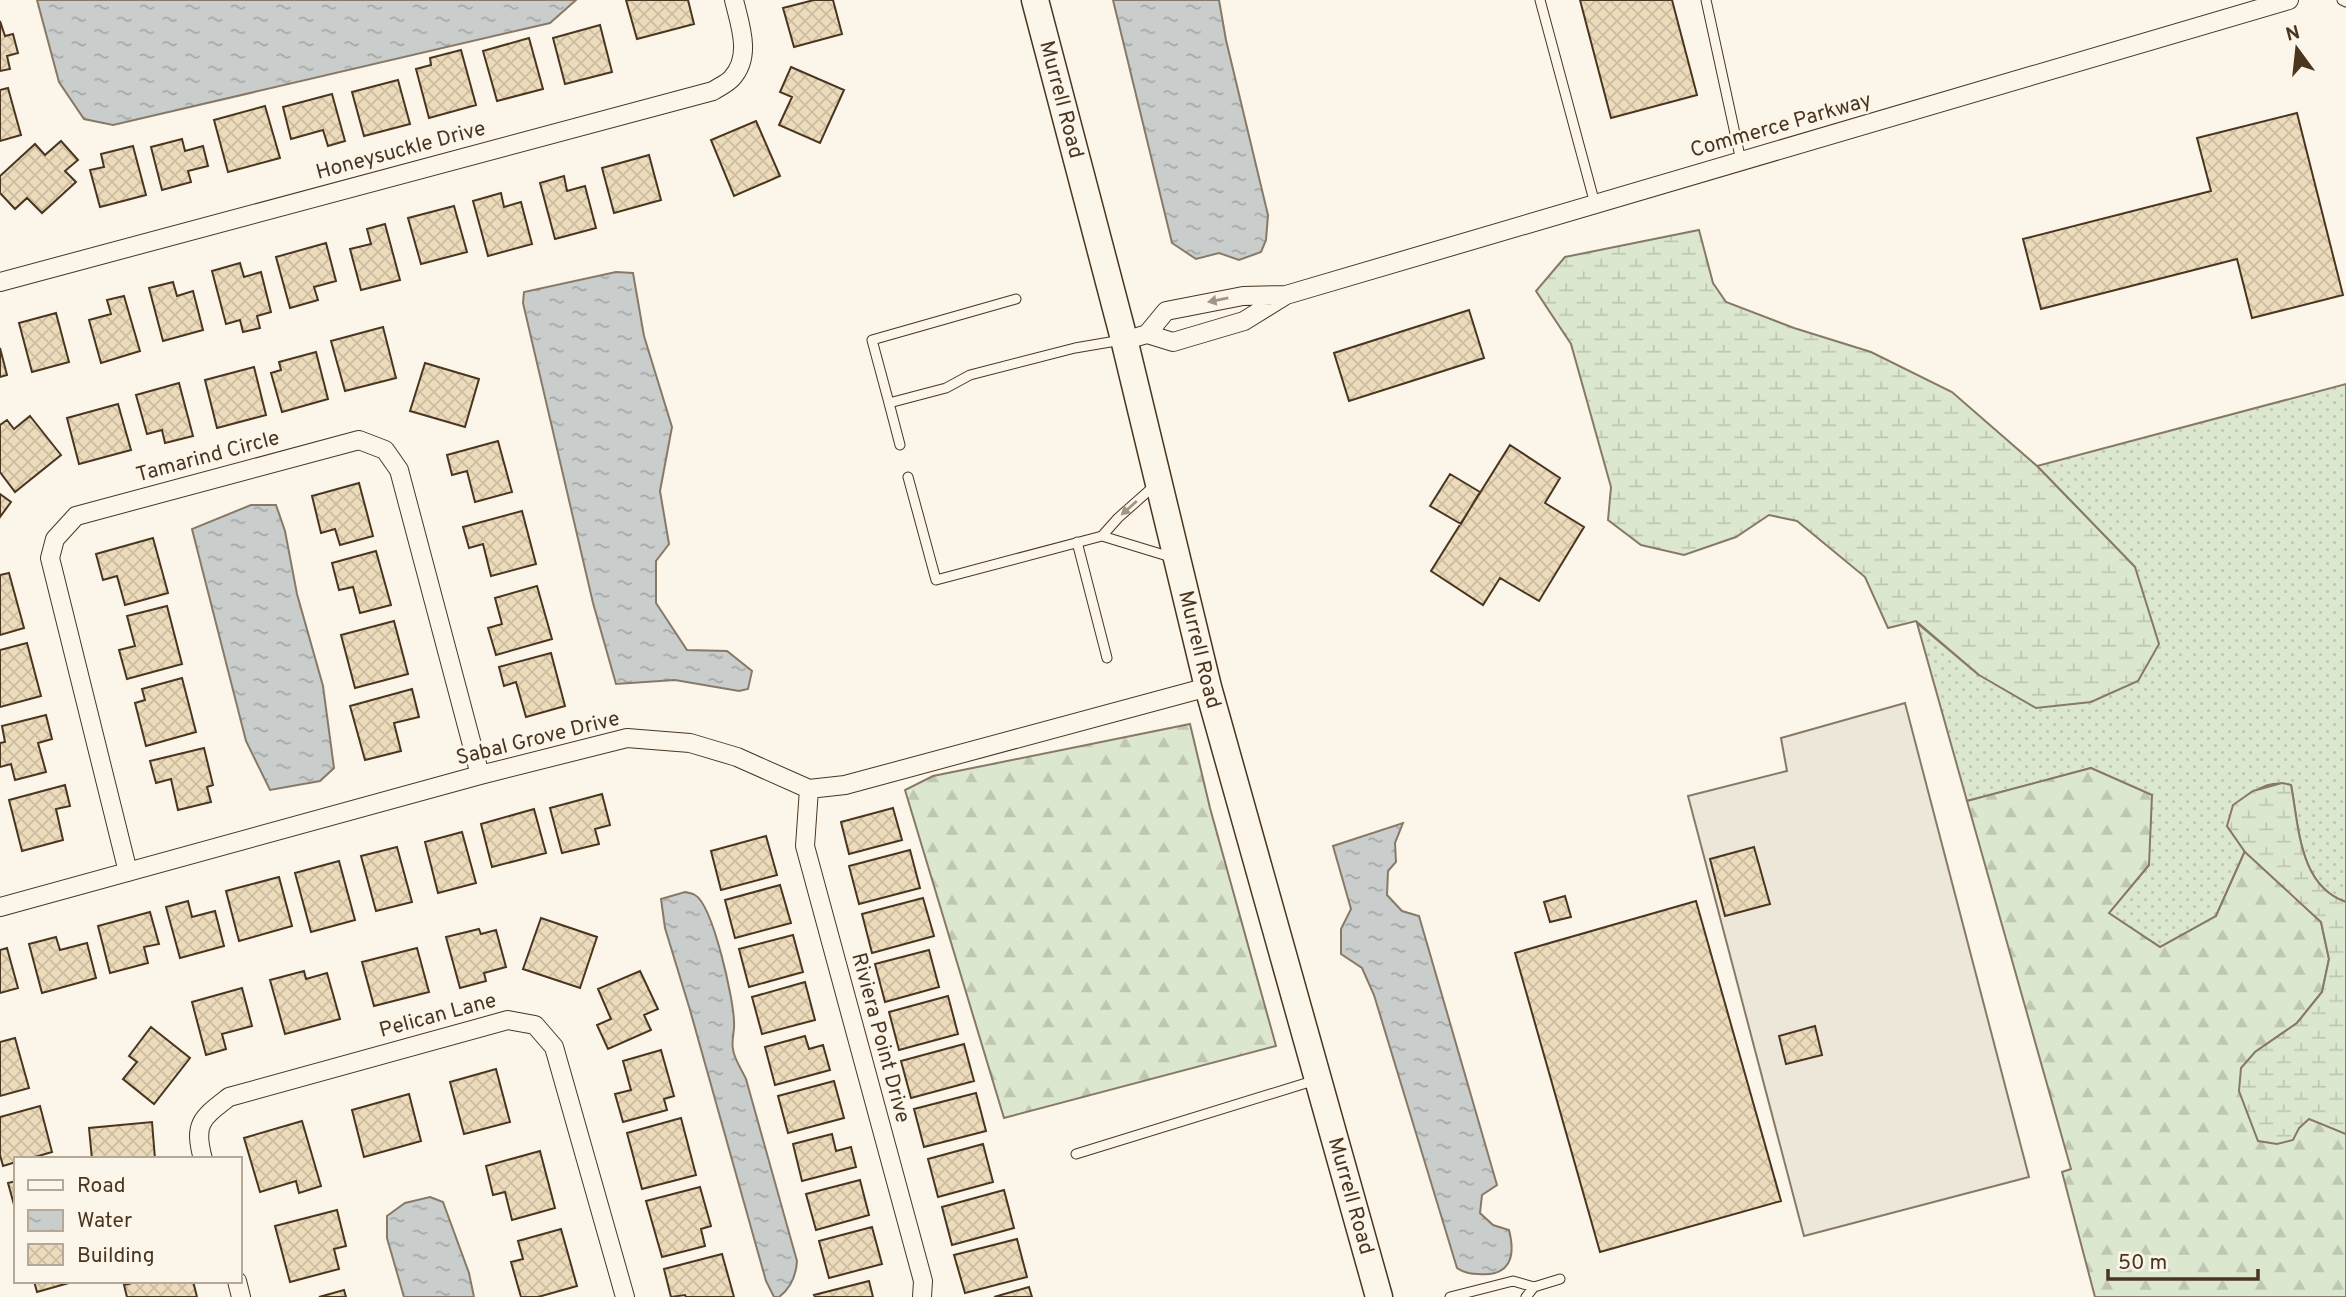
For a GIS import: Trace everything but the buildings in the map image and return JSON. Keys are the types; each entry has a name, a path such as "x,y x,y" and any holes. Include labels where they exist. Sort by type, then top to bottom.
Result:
{"street":[{"name":"Honeysuckle Drive","path":"0,282 713,91 732,78 743,58 742,32 734,0"},
{"name":"Murrell Road","path":"1035,0 1136,337 1158,482 1208,687 1379,1297"},
{"name":"Commerce Parkway","path":"1136,337 1166,311 1243,296 1286,295 2289,0"},
{"name":"Commerce Parkway","path":"1136,337 1173,342 1185,339 1244,321 1286,295"},
{"name":"Tamarind Circle","path":"128,872 50,558 55,539 76,516 359,440 385,450 399,470 480,775"},
{"path":"810,789 845,785 1208,687"},
{"name":"Sabal Grove Drive","path":"0,907 480,775 627,738 690,743 737,757 810,789"},
{"name":"Riviera Point Drive","path":"810,789 805,846 923,1282 922,1297"},
{"name":"Pelican Lane","path":"202,1157 197,1138 204,1116 229,1097 508,1020 534,1025 554,1047 625,1297"}],"lane":[{"path":"1540,0 1595,204"},
{"path":"1706,0 1741,161"},
{"path":"900,445 872,340 1016,299"},
{"path":"889,403 946,388 970,375 1075,348 1136,337"},
{"path":"908,477 936,580 1102,536 1176,559"},
{"path":"1102,536 1158,482"},
{"path":"1077,542 1107,658"},
{"path":"1076,1154 1317,1080"},
{"path":"1450,1297 1513,1281 1534,1287 1560,1279"},
{"path":"1526,1297 1534,1287"}],"green space":[{"path":"1699,230 1713,283 1726,302 1794,328 1871,352 1952,392 2037,466 2135,567 2159,644 2138,681 2091,702 2036,708 1979,675 1916,621 1888,628 1865,577 1797,521 1769,515 1736,537 1684,555 1641,545 1608,520 1611,487 1571,344 1536,291 1565,257"},
{"path":"2346,384 2346,902 2330,894 2310,869 2300,836 2291,785 2269,785 2253,794 2227,826 2245,851 2216,916 2160,947 2108,913 2149,865 2091,768 1967,801 1917,623 1979,675 2135,567 2037,466"},
{"path":"1190,724 1210,808 1276,1046 1004,1118 905,790 933,776"},
{"path":"2091,768 2152,795 2149,865 2109,913 2160,947 2216,916 2245,851 2321,922 2329,959 2322,992 2297,1023 2255,1052 2299,1128 2309,1118 2346,1134 2346,1297 2095,1297 2062,1172 2071,1169 1967,801"},
{"path":"2282,783 2291,785 2300,836 2310,869 2330,894 2346,902 2346,1134 2309,1119 2299,1128 2293,1140 2277,1144 2258,1141 2239,1091 2241,1068 2255,1052 2297,1023 2322,992 2329,959 2321,922 2245,852 2227,826 2233,805 2253,791"}],"shaded area":[{"path":"1905,703 2029,1177 1804,1236 1688,796 1787,771 1781,738"}],"water":[{"path":"37,0 576,0 550,23 113,125 84,119 59,82"},
{"path":"1113,0 1219,0 1268,215 1266,240 1261,252 1239,260 1219,253 1196,259 1172,243"},
{"path":"616,272 633,273 644,336 672,427 660,491 669,544 656,561 656,603 687,650 727,651 752,671 748,689 739,691 675,680 616,684 593,603 523,303 524,292"},
{"path":"251,505 276,505 285,531 297,594 323,686 334,768 320,781 270,790 246,741 192,529"},
{"path":"1403,823 1395,843 1396,862 1388,871 1387,895 1402,911 1419,916 1497,1185 1482,1195 1480,1213 1493,1225 1509,1230 1512,1249 1504,1269 1489,1274 1470,1273 1457,1268 1374,995 1362,968 1341,954 1341,929 1351,909 1333,846"},
{"path":"685,892 695,895 702,902 715,934 733,1011 732,1042 736,1061 746,1079 797,1261 792,1281 779,1297 774,1297 766,1281 665,928 661,899"},
{"path":"430,1197 443,1202 469,1273 474,1297 404,1297 387,1238 387,1216 405,1203"}]}
